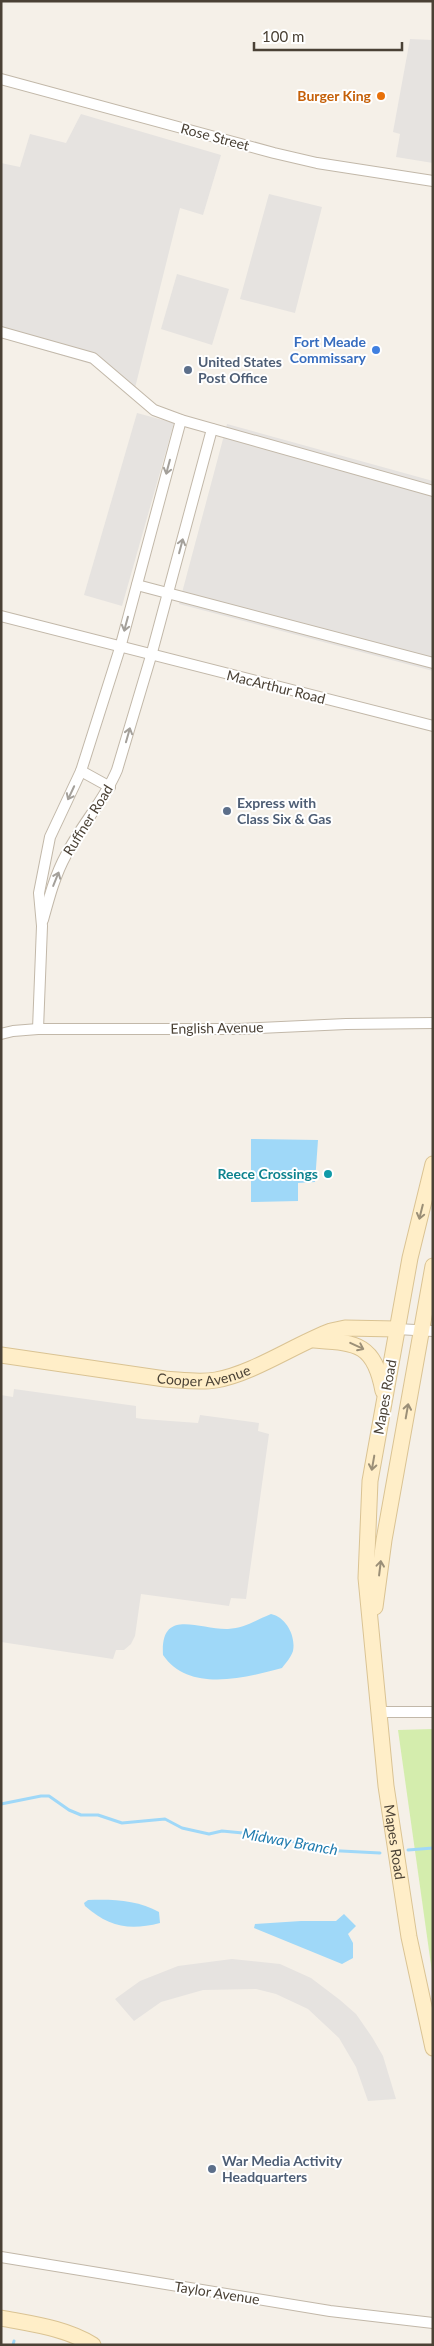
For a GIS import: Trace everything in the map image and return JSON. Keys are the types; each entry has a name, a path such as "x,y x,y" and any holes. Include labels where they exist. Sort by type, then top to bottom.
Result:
{"street":[{"name":"Rose Street","path":"1,79 281,155 317,163 386,172 433,181"},
{"path":"1,332 93,358 154,410 181,420 433,491"},
{"name":"Ruffner Road","path":"38,1029 42,926 39,893 50,837 81,771 120,648 181,420"},
{"name":"Ruffner Road","path":"42,926 52,888 65,855 110,787 117,770 151,656 212,429"},
{"path":"137,585 433,663"},
{"path":"1,616 120,648"},
{"name":"MacArthur Road","path":"120,648 433,726"},
{"path":"81,771 110,787"},
{"path":"48,846 65,855"},
{"name":"English Avenue","path":"1,1034 38,1029 238,1029 346,1024 433,1023"},
{"name":"Mapes Road","path":"433,1164 410,1258 370,1481 366,1578 386,1786 409,1937 433,2048"},
{"name":"Mapes Road","path":"371,1633 384,1540 427,1330 432,1276"},
{"name":"Cooper Avenue","path":"1,1354 165,1379 208,1381 239,1373 331,1331 345,1328 397,1329"},
{"path":"397,1329 427,1330"},
{"path":"310,1339 354,1344 366,1351 376,1364 384,1401"},
{"path":"379,1712 433,1712"},
{"name":"Taylor Avenue","path":"1,2257 330,2311 433,2322"},
{"path":"1,2318 38,2324 80,2337 93,2345"}],"green space":[{"path":"433,1729 433,1979 398,1730"}],"shaded area":[{"path":"410,39 433,40 433,163 396,157 400,134 393,132"},
{"path":"81,114 221,155 203,215 180,208 133,396 91,364 1,338 1,163 20,167 30,134 66,143"},
{"path":"269,194 322,207 295,313 240,299"},
{"path":"177,274 229,289 212,345 161,329"},
{"path":"137,413 174,423 122,606 84,595"},
{"path":"227,424 433,481 433,671 179,604"},
{"path":"14,1389 136,1406 136,1418 143,1419 198,1423 200,1415 259,1423 258,1431 269,1434 246,1599 231,1598 229,1606 141,1594 135,1636 131,1644 124,1650 116,1650 113,1659 1,1642 1,1395 13,1397"},
{"path":"232,1959 280,1964 311,1978 340,2000 356,2014 383,2056 396,2099 368,2101 356,2067 339,2038 308,2009 276,1994 256,1989 203,1990 161,2002 134,2021 115,1999 140,1981 178,1966"}],"water":[{"path":"251,1139 318,1140 315,1182 298,1183 298,1201 251,1202"},
{"path":"271,1614 285,1623 293,1639 293,1651 282,1668 251,1676 218,1680 187,1674 174,1667 163,1655 164,1640 168,1631 175,1626 184,1624 228,1629 245,1625"},
{"path":"88,1900 115,1900 142,1905 159,1912 160,1923 129,1927 111,1923 102,1919 85,1906 84,1903"},
{"path":"344,1914 356,1926 348,1934 353,1943 353,1958 342,1964 254,1928 255,1924 336,1921"}],"waterway":[{"name":"Midway Branch","path":"1,1804 49,1796 69,1810 81,1815 98,1815 122,1823 165,1819 182,1828 209,1834 222,1831 264,1835 322,1850 380,1853"},
{"name":"Midway Branch","path":"408,1850 433,1848"},
{"path":"13,2345 14,2341"}],"place":[{"name":"Burger King","path":"381,96"},
{"name":"Fort Meade Commissary","path":"376,350"},
{"name":"United States Post Office","path":"188,370"},
{"name":"Express with Class Six & Gas","path":"227,811"},
{"name":"Reece Crossings","path":"328,1174"},
{"name":"War Media Activity Headquarters","path":"212,2169"}]}
